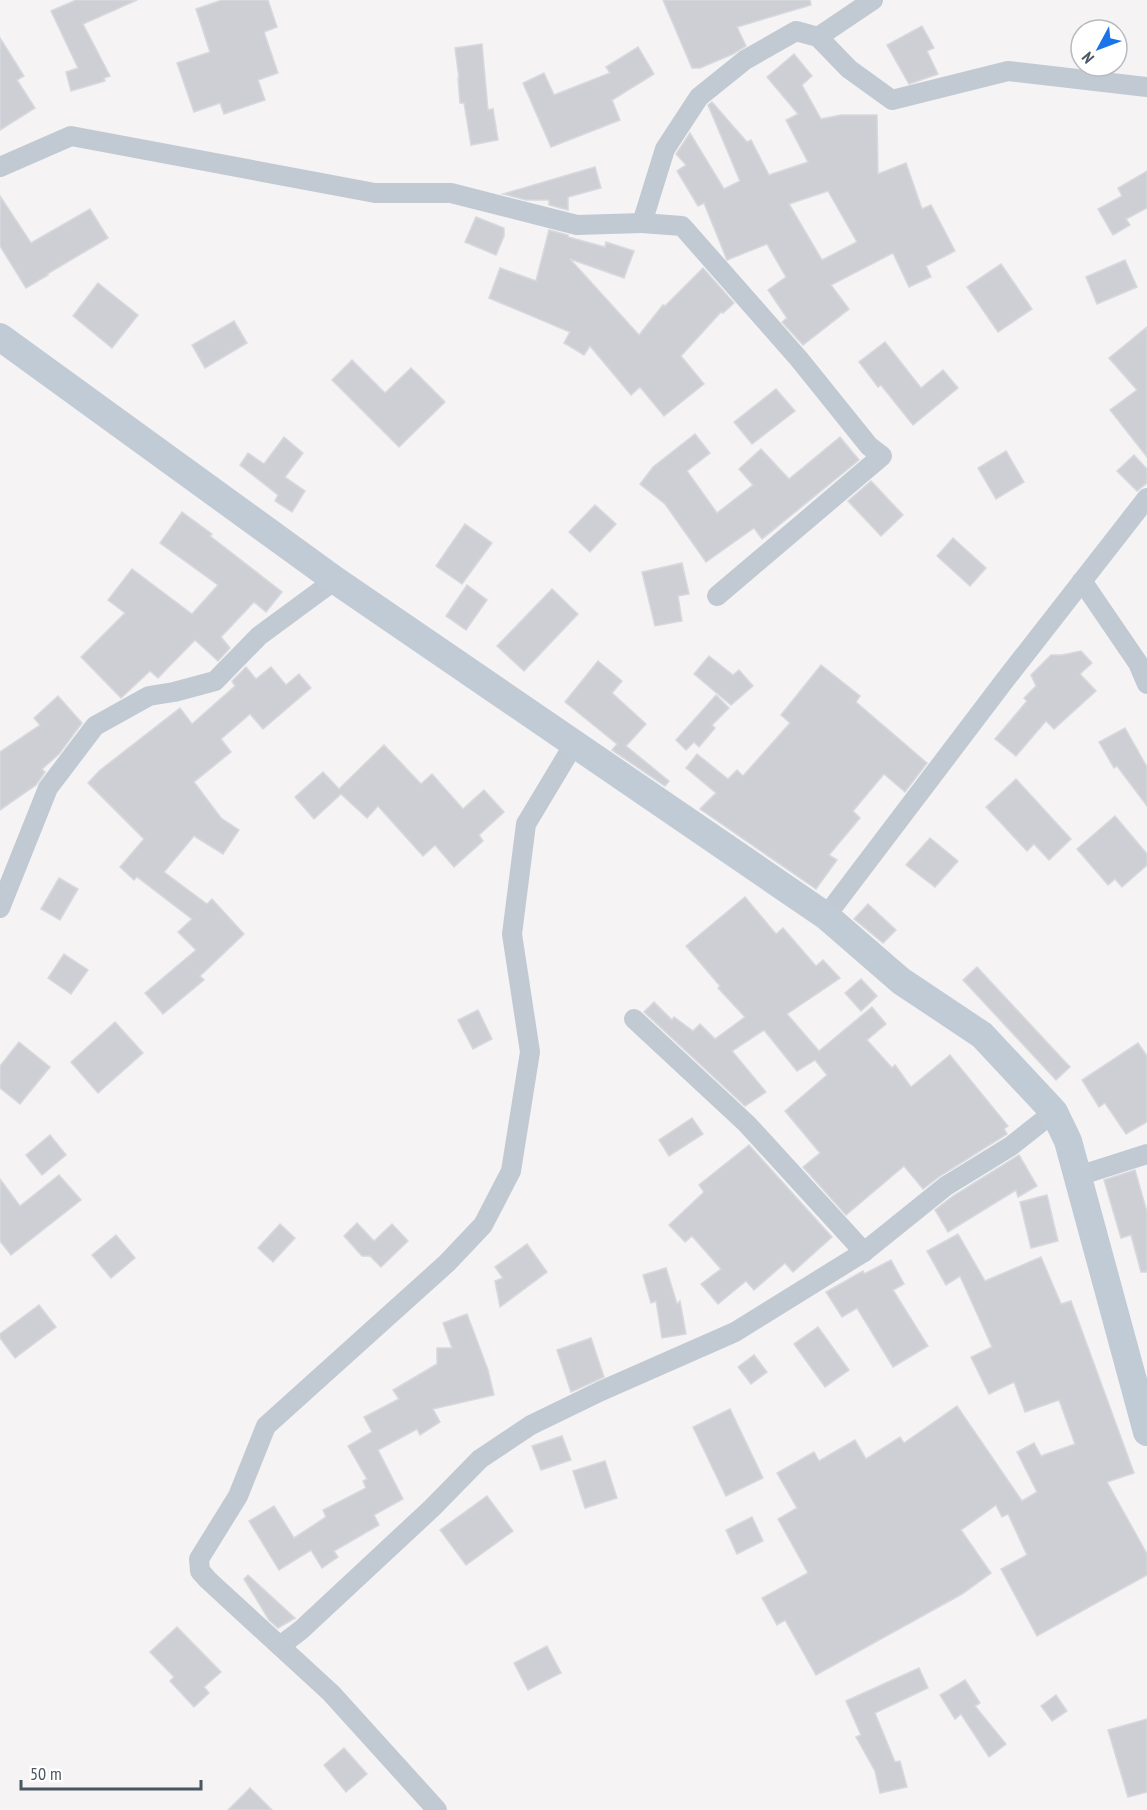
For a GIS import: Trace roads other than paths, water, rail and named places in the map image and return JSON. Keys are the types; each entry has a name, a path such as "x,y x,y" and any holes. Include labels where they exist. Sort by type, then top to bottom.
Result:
{"street":[{"path":"818,36 873,0"},
{"path":"642,223 665,149 699,97 745,60 796,31 818,36 849,69 892,100 1008,71 1147,87"},
{"path":"0,167 70,136 375,193 451,193 577,225 642,223 682,226 799,359 869,446 882,456 717,596"},
{"path":"0,337 335,580 826,916 901,981 982,1035 1054,1112 1068,1142 1147,1432"},
{"path":"826,916 1147,498"},
{"path":"0,908 48,788 94,726 149,696 215,681 259,636 335,580"},
{"path":"1082,581 1138,663 1147,684"},
{"path":"437,1810 331,1693 208,1581 200,1571 199,1559 238,1496 267,1426 447,1263 476,1233 483,1225 511,1171 530,1052 512,934 525,824 574,744"},
{"path":"634,1019 747,1124 864,1252"},
{"path":"280,1646 301,1630 423,1517 480,1459 531,1425 601,1391 735,1332 864,1252 946,1186 1011,1146 1054,1112"},
{"path":"1078,1176 1147,1154"}]}
